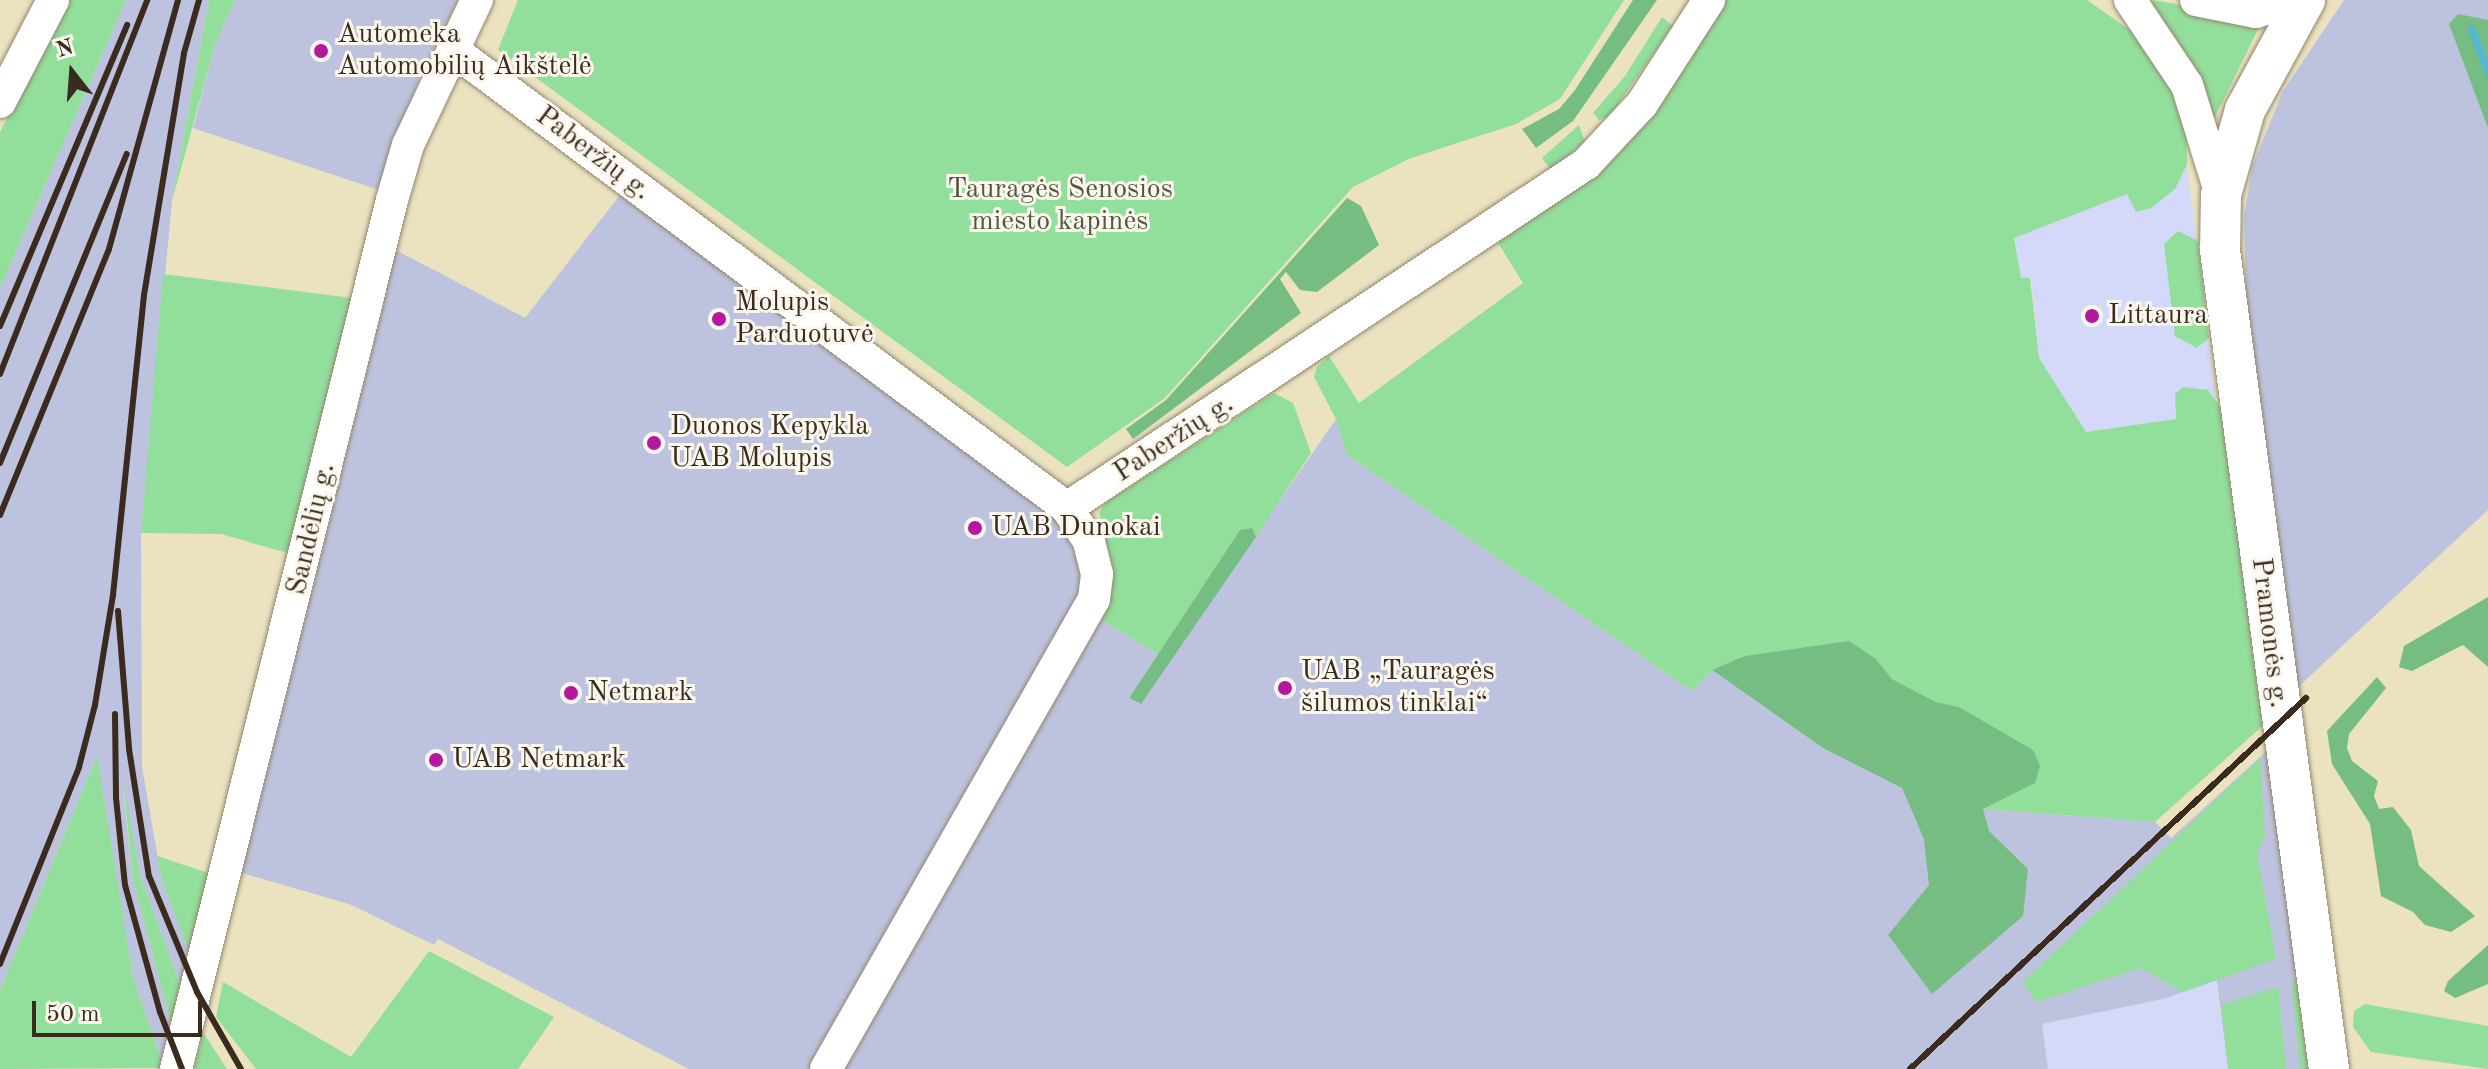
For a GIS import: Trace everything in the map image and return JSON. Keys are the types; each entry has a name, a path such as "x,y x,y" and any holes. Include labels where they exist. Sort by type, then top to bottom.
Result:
{"main road":[{"name":"Pramonės g.","path":"2305,0 2245,110 2221,195 2220,250 2333,1068"}],"street":[{"path":"0,102 53,0"},
{"name":"Sandėlių g.","path":"176,1069 379,246 408,145 477,0"},
{"name":"Paberžių g.","path":"453,50 1067,508 1586,164 1642,104 1709,0"},
{"name":"Pramonės g.","path":"2130,0 2187,85 2221,195"},
{"path":"2196,0 2256,12 2291,0"},
{"path":"826,1069 1094,599 1097,574 1089,541 1067,508"}],"shaded area":[{"path":"126,0 209,0 172,201 141,533 142,767 162,881 191,957 182,989 140,875 123,788 133,880 173,1030 164,1068 133,978 96,758 0,990 0,288"},
{"path":"235,0 458,0 420,77 379,190 193,128 215,45"},
{"path":"2344,0 2488,0 2488,510 2294,691 2246,294 2244,217 2252,167 2283,91"},
{"path":"2187,165 2216,402 2208,390 2175,409 2176,419 2086,432 2039,358 2031,278 2021,279 2014,238 2127,193 2175,189"},
{"path":"630,182 1100,533 1114,571 1101,620 1158,654 1129,698 1140,704 1336,419 1347,455 1692,691 1712,670 1823,748 1983,809 2155,822 2171,838 2271,747 2320,1069 2228,1069 2217,980 2163,999 2042,1024 2048,1069 689,1069 438,939 434,945 349,904 228,869 392,248 525,318"},
{"path":"2217,980 2228,1069 2048,1069 2042,1024 2163,999"}],"green space":[{"path":"69,0 126,0 0,288 0,132"},
{"path":"209,0 235,0 215,45 172,201"},
{"name":"Tauragės Senosios miesto kapinės","path":"518,0 1624,0 1560,99 1516,124 1411,158 1353,187 1165,398 1067,467 498,50"},
{"path":"1633,0 1657,0 1573,121 1536,148 1522,129 1559,109 1575,90"},
{"path":"1723,0 2087,0 2141,38 2171,79 2186,124 2187,165 2175,189 2151,208 2136,212 2127,194 2014,238 2021,278 2030,278 2039,358 2086,432 2176,419 2175,394 2183,387 2208,390 2222,409 2268,721 2155,822 1983,809 2035,783 1959,707 1936,702 1892,679 1876,659 1712,670 1692,691 1347,455 1336,419 1314,377 1317,367 1329,356 1359,403 1523,283 1498,243 1540,213"},
{"path":"2154,0 2262,21 2212,123 2150,4"},
{"path":"2458,14 2488,20 2488,128 2449,24"},
{"path":"1662,17 1673,26 1609,117 1599,120 1593,113 1625,76"},
{"path":"1579,125 1585,142 1551,170 1542,158"},
{"path":"1347,198 1361,206 1379,245 1317,292 1300,290 1286,272 1280,279 1301,313 1133,439 1126,429 1166,400"},
{"path":"2178,231 2198,241 2209,338 2197,348 2175,336 2164,244"},
{"path":"163,274 352,298 291,554 221,534 141,533"},
{"path":"1274,393 1293,403 1311,453 1256,537 1251,528 1240,530 1158,654 1101,620 1114,571 1099,513 1105,503"},
{"path":"1252,528 1256,537 1141,704 1129,698 1240,530"},
{"path":"2488,597 2488,667 2463,645 2412,671 2399,667 2404,646"},
{"path":"1849,641 1876,659 1892,679 1936,702 1959,707 2033,750 2040,766 2035,783 1983,809 1989,831 2028,869 2023,916 1932,994 1888,935 1929,885 1924,839 1902,788 1823,748 1712,670 1745,656"},
{"path":"2377,677 2386,688 2349,734 2347,748 2352,761 2378,781 2374,796 2379,809 2393,807 2411,830 2419,866 2475,916 2451,932 2425,925 2413,912 2381,896 2370,824 2332,764 2327,731"},
{"path":"97,756 133,978 164,1068 0,1069 0,990"},
{"path":"2260,758 2265,835 2257,854 2276,959 2183,992 2140,968 2037,1002 2022,983"},
{"path":"123,780 140,875 182,989 173,1030 133,880"},
{"path":"157,856 214,875 191,957 162,881"},
{"path":"2488,945 2488,984 2455,998 2444,991 2448,981"},
{"path":"429,951 554,1017 518,1069 256,1069 216,1017 223,982 351,1057"},
{"path":"2302,981 2311,1069 2300,1069 2291,982"},
{"path":"2278,987 2286,1069 2228,1069 2221,1005"},
{"path":"2365,1004 2488,1026 2488,1069 2371,1052 2353,1027 2354,1011"},
{"path":"203,1032 227,1069 194,1069"}],"waterway":[{"path":"2471,28 2488,73"}],"railway":[{"path":"0,374 147,0"},
{"path":"0,515 109,249 178,0"},
{"path":"0,964 79,767 95,705 113,595 144,295 184,53 199,0"},
{"path":"0,326 127,25"},
{"path":"0,463 127,154"},
{"path":"118,611 129,749 149,876 197,992 241,1069"},
{"path":"1910,1069 2306,698"},
{"path":"115,714 116,798 125,885 160,1012 182,1069"}],"place":[{"name":"Automeka Automobilių Aikštelė","path":"321,51"},
{"name":"Littaura","path":"2092,316"},
{"name":"Molupis Parduotuvė","path":"719,319"},
{"name":"Duonos Kepykla UAB Molupis","path":"654,443"},
{"name":"UAB Dunokai","path":"975,528"},
{"name":"UAB „Tauragės šilumos tinklai“","path":"1285,688"},
{"name":"Netmark","path":"571,693"},
{"name":"UAB Netmark","path":"436,760"}]}
